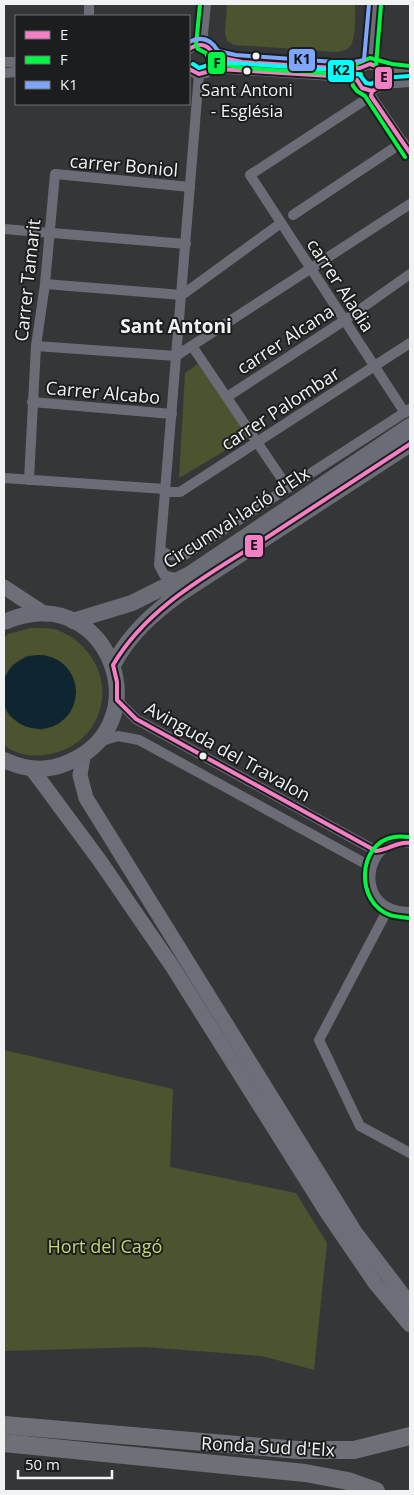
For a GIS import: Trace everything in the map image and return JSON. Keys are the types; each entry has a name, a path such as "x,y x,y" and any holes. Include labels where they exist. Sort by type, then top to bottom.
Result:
{"highway":[{"name":"Ronda Sud d'Elx","path":"4,1425 298,1450 354,1450 410,1436"},
{"name":"Ronda Sud d'Elx","path":"4,1443 305,1473 348,1481 376,1491"}],"main road":[{"name":"Circumval·lació d'Elx","path":"73,621 132,604 190,574 409,416"},
{"name":"Circumval·lació d'Elx","path":"113,665 135,632 153,614 178,595 410,444"},
{"path":"4,587 45,614"},
{"path":"4,622 22,615 45,614 73,621 90,632 104,647 113,665 117,682 117,700 111,722 99,742 83,756 58,767 32,769 13,765 4,760"},
{"path":"83,756 80,774 86,798 355,1232 410,1304"},
{"path":"32,769 100,861 172,966 326,1211 375,1283 410,1325"}],"street":[{"path":"202,44 206,4"},
{"path":"371,93 382,84 384,78 375,65 375,4"},
{"path":"190,48 194,45 202,44 210,48 215,60 211,69 205,73 199,74 190,70"},
{"path":"214,56 235,61 349,69 375,65 391,70 410,72"},
{"path":"360,68 356,76 357,80 362,88 371,93 410,153"},
{"path":"211,69 347,77 357,80"},
{"path":"190,574 175,578 164,575 159,565 199,74"},
{"path":"382,84 410,82"},
{"name":"carrer Aladia","path":"371,93 250,176 409,416"},
{"path":"293,215 403,142"},
{"name":"carrer Boniol","path":"55,174 190,187"},
{"name":"Carrer Tamarit","path":"29,480 36,346 45,284 55,174"},
{"path":"36,346 176,356 410,204"},
{"path":"45,284 182,295 281,223"},
{"path":"4,229 186,244"},
{"name":"carrer Alcana","path":"227,396 345,320 410,274"},
{"name":"carrer Palombar","path":"4,478 180,492 410,343"},
{"path":"192,346 288,488"},
{"name":"Carrer Alcabo","path":"32,402 172,414"},
{"path":"161,551 169,555 183,556 288,488 409,416"},
{"name":"Avinguda del Travalon","path":"117,700 136,719 376,851 380,851"},
{"name":"Avinguda del Travalon","path":"99,742 118,736 139,740 366,864 370,871"},
{"path":"410,843 404,841 394,843 380,851 370,871 372,889 379,902 388,909 410,912"},
{"path":"388,909 319,1040 360,1126 410,1153"}],"green space":[{"path":"227,4 355,4 353,41 348,48 337,52 234,45 227,41 225,33"},
{"path":"198,364 248,437 179,478 185,373"},
{"path":"31,628 54,629 70,636 83,647 95,663 101,680 102,697 99,714 91,729 79,741 63,750 39,756 18,753 4,745 4,706 9,716 41,730 58,724 71,711 72,676 61,662 44,655 26,656 11,666 4,678 4,638 8,634"},
{"name":"Hort del Cagó","path":"4,1050 173,1089 170,1167 296,1193 327,1243 314,1370 262,1356 144,1347 4,1351"}],"water":[{"path":"39,655 53,658 65,666 73,678 76,692 73,706 65,718 53,726 39,729 25,726 13,718 5,706 2,692 5,678 13,666 25,658"}],"transit line":[{"name":"F","path":"200,4 196,45 198,49 206,53 212,62 242,68 349,75 361,74"},
{"name":"K1","path":"190,42 198,39 209,41 218,51 236,55 349,63 364,60 369,4"},
{"name":"F","path":"376,65 381,5"},
{"name":"E","path":"190,48 197,45 204,45 210,49 214,56 242,62 349,69 360,68 370,64 379,67 384,78 380,87 372,91 362,88 357,80 347,77 218,69 199,74 190,70"},
{"name":"F","path":"405,157 365,96 353,86 351,75 356,64 370,58 392,64 410,66"},
{"name":"K2","path":"193,64 199,68 218,62 347,71 360,75 366,83 371,84 381,78 410,76"},
{"name":"E","path":"372,91 371,96 410,153"},
{"name":"E","path":"410,444 180,594 143,626 127,644 113,665 117,682 117,700 136,719 376,851 401,843 410,843"},
{"name":"F","path":"409,918 392,916 379,908 371,899 366,887 365,874 367,861 373,850 382,842 394,837 410,837"}],"place":[{"name":"Sant Antoni - Església","path":"247,71"}],"district":[{"name":"Sant Antoni","path":"176,326"}]}
